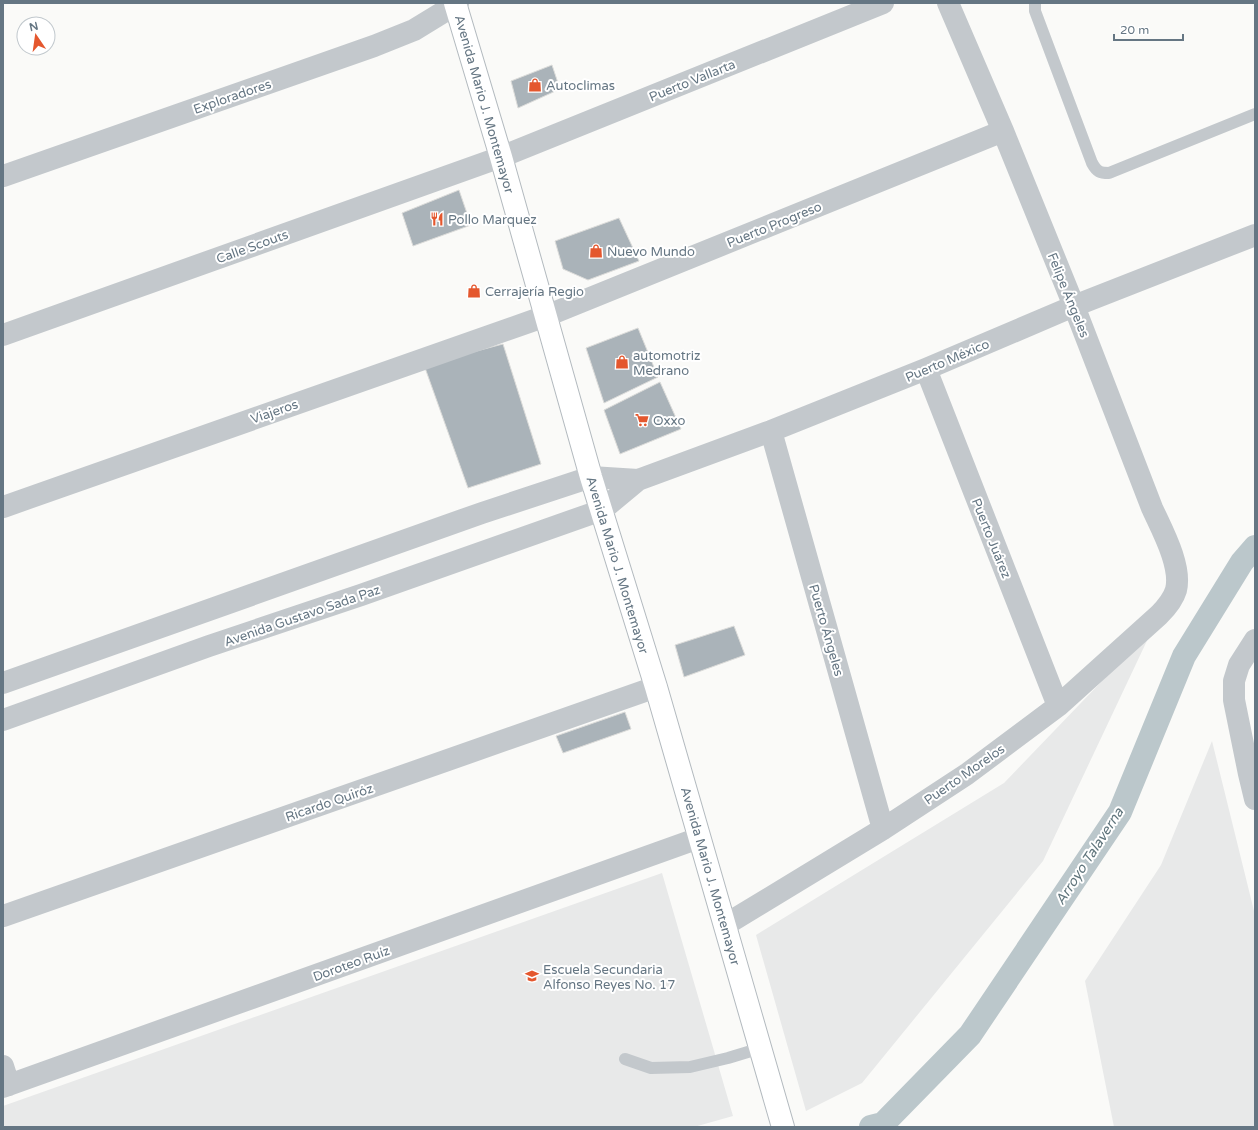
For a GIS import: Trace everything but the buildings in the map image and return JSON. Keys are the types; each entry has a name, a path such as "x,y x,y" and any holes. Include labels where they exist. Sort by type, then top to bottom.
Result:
{"main road":[{"name":"Avenida Mario J. Montemayor","path":"456,3 502,157 591,477 656,687 782,1123"}],"street":[{"name":"Exploradores","path":"3,176 374,46 414,30 456,3"},
{"name":"Puerto Vallarta","path":"502,157 882,3"},
{"name":"Felipe Ángeles","path":"948,3 1003,131 1074,306 1152,508 1166,539 1175,563 1177,577 1176,590"},
{"name":"Puerto Progreso","path":"546,316 1003,131"},
{"name":"Calle Scouts","path":"3,335 502,157"},
{"name":"Puerto México","path":"602,510 638,480 771,431 926,369 1074,306 1255,235"},
{"name":"Viajeros","path":"3,507 546,316"},
{"name":"Puerto Juárez","path":"926,369 1058,706"},
{"name":"Puerto Ángeles","path":"771,431 883,829"},
{"name":"Puerto México","path":"591,477 638,480"},
{"path":"3,683 475,516 591,477"},
{"name":"Avenida Gustavo Sada Paz","path":"3,720 209,646 362,595 602,510"},
{"name":"Puerto Morelos","path":"725,925 883,829 967,774 1058,706 1159,615 1170,603 1176,590"},
{"path":"1255,640 1239,665 1234,681 1234,700 1252,773 1255,799"},
{"name":"Ricardo Quiróz","path":"3,916 656,687"},
{"name":"Doroteo Ruíz","path":"5,1080 699,838"}],"lane":[{"path":"1035,3 1035,11 1092,163 1096,170 1101,173 1109,173 1255,114"},
{"path":"625,1059 651,1068 690,1067 761,1048"}],"shaded area":[{"path":"1153,628 1043,861 862,1083 806,1111 756,935 1004,783"},
{"path":"1212,741 1255,915 1255,1127 1114,1127 1085,981 1161,865"},
{"name":"Escuela Secundaria Alfonso Reyes No. 17","path":"662,873 733,1116 694,1127 3,1127 3,1106"}],"waterway":[{"name":"Arroyo Talaverna","path":"871,1127 883,1124 970,1035 1120,812 1184,656 1242,562 1255,547"}],"place":[{"name":"Autoclimas","path":"535,85"},
{"name":"Pollo Marquez","path":"437,219"},
{"name":"Nuevo Mundo","path":"596,251"},
{"name":"Cerrajería Regio","path":"474,291"},
{"name":"automotriz Medrano","path":"622,362"},
{"name":"Oxxo","path":"642,420"},
{"name":"Escuela Secundaria Alfonso Reyes No. 17","path":"532,976"}]}
